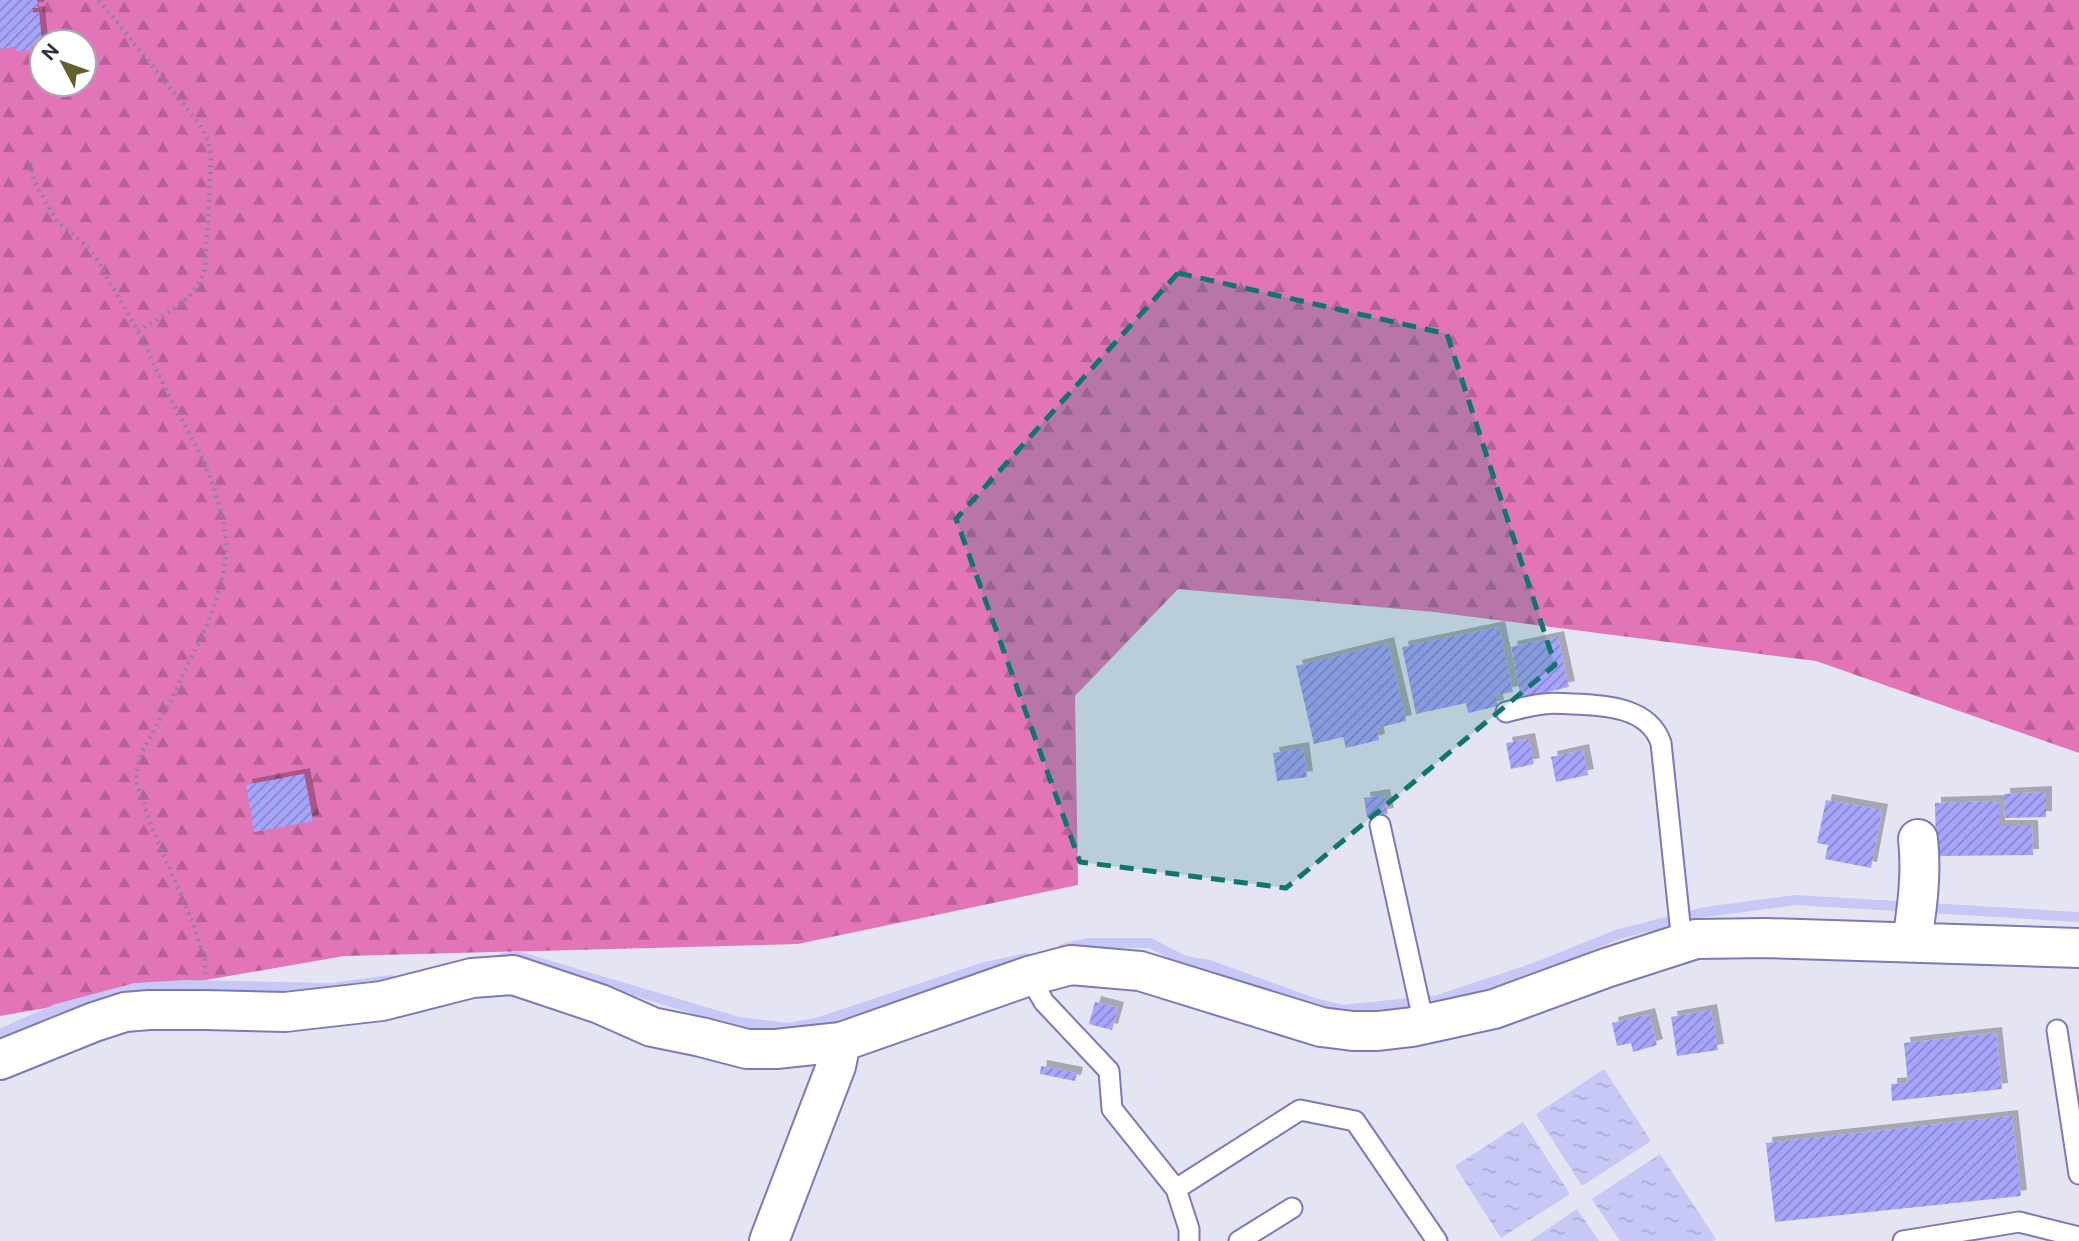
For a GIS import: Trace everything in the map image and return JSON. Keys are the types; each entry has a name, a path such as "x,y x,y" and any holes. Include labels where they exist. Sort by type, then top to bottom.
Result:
{"street":[{"path":"1912,942 1919,895 1918,839"},
{"path":"0,1060 125,1012 285,1012 318,1009 382,1001 472,978 513,975 600,1004 653,1027 747,1049 776,1049 841,1042 1029,976 1071,965 1140,971 1321,1027 1378,1031 1494,1009 1696,939 1766,938 2079,948"},
{"path":"769,1241 836,1066 841,1042"}],"lane":[{"path":"1506,712 1546,703 1601,705 1645,720 1657,732 1661,743 1682,943"},
{"path":"1380,825 1424,1024"},
{"path":"1029,976 1044,1002 1109,1071 1112,1109 1176,1189 1189,1229 1189,1241"},
{"path":"2057,1030 2079,1174"},
{"path":"1176,1189 1300,1110 1355,1121 1437,1241"},
{"path":"1239,1241 1292,1208"},
{"path":"1903,1241 2019,1222 2079,1237"}],"path":[{"path":"99,0 200,125 208,140 211,160 205,270 200,284 180,304 138,331"},
{"path":"30,163 34,181 57,219 97,260 138,331 203,459 222,515 227,546 222,582 207,625 170,702 142,752 136,775 152,828 193,923 205,960 205,1010"}],"highlighted area":[{"path":"1178,273 1447,334 1555,665 1286,888 1080,862 956,519"}],"green space":[{"path":"0,0 2079,0 2079,753 1816,661 1434,612 1178,589 1075,696 1078,885 798,944 344,956 0,1016"}],"water":[{"path":"1604,1069 1651,1141 1582,1186 1536,1114"},
{"path":"1523,1122 1570,1194 1501,1238 1455,1166"},
{"path":"1660,1154 1716,1239 1713,1241 1620,1241 1592,1199"},
{"path":"1577,1209 1599,1241 1530,1241"}],"building":[{"path":"0,0 37,0 38,8 32,8 33,13 39,12 40,28 28,28 28,50 16,51 15,47 0,49"},
{"path":"1499,627 1513,692 1496,695 1498,706 1468,713 1466,703 1416,714 1402,647"},
{"path":"1558,637 1569,687 1521,698 1511,647"},
{"path":"1388,643 1406,721 1377,728 1379,740 1346,748 1343,737 1314,744 1296,666"},
{"path":"1529,739 1534,764 1511,769 1506,743"},
{"path":"1303,748 1307,777 1277,781 1273,753"},
{"path":"1583,750 1588,775 1556,782 1551,757"},
{"path":"304,774 313,821 254,832 246,785"},
{"path":"2046,792 2046,817 2005,818 2004,794"},
{"path":"1384,795 1388,814 1367,817 1364,798"},
{"path":"1826,800 1882,810 1871,868 1825,859 1828,845 1817,843"},
{"path":"1999,801 1999,826 2032,826 2033,855 1936,856 1935,803"},
{"path":"1095,1002 1118,1008 1112,1030 1089,1024"},
{"path":"1711,1010 1718,1050 1677,1056 1671,1017"},
{"path":"1649,1014 1657,1045 1633,1052 1631,1043 1617,1046 1612,1023"},
{"path":"1996,1033 2002,1089 1892,1101 1891,1084 1908,1083 1904,1043"},
{"path":"1041,1066 1077,1073 1075,1081 1040,1074"},
{"path":"2012,1116 2021,1196 1775,1222 1766,1143"}],"waterway":[{"path":"1062,949 1086,943 1150,943 1185,961 1209,965 1311,1002 1343,1010 1438,1000 1537,967 1619,934 1705,912 1796,900 2079,917"},
{"path":"503,958 517,956 739,1022 787,1028 816,1023 982,968 1026,958"},
{"path":"0,1034 56,1009 135,988 186,985 332,988 391,980"}]}
